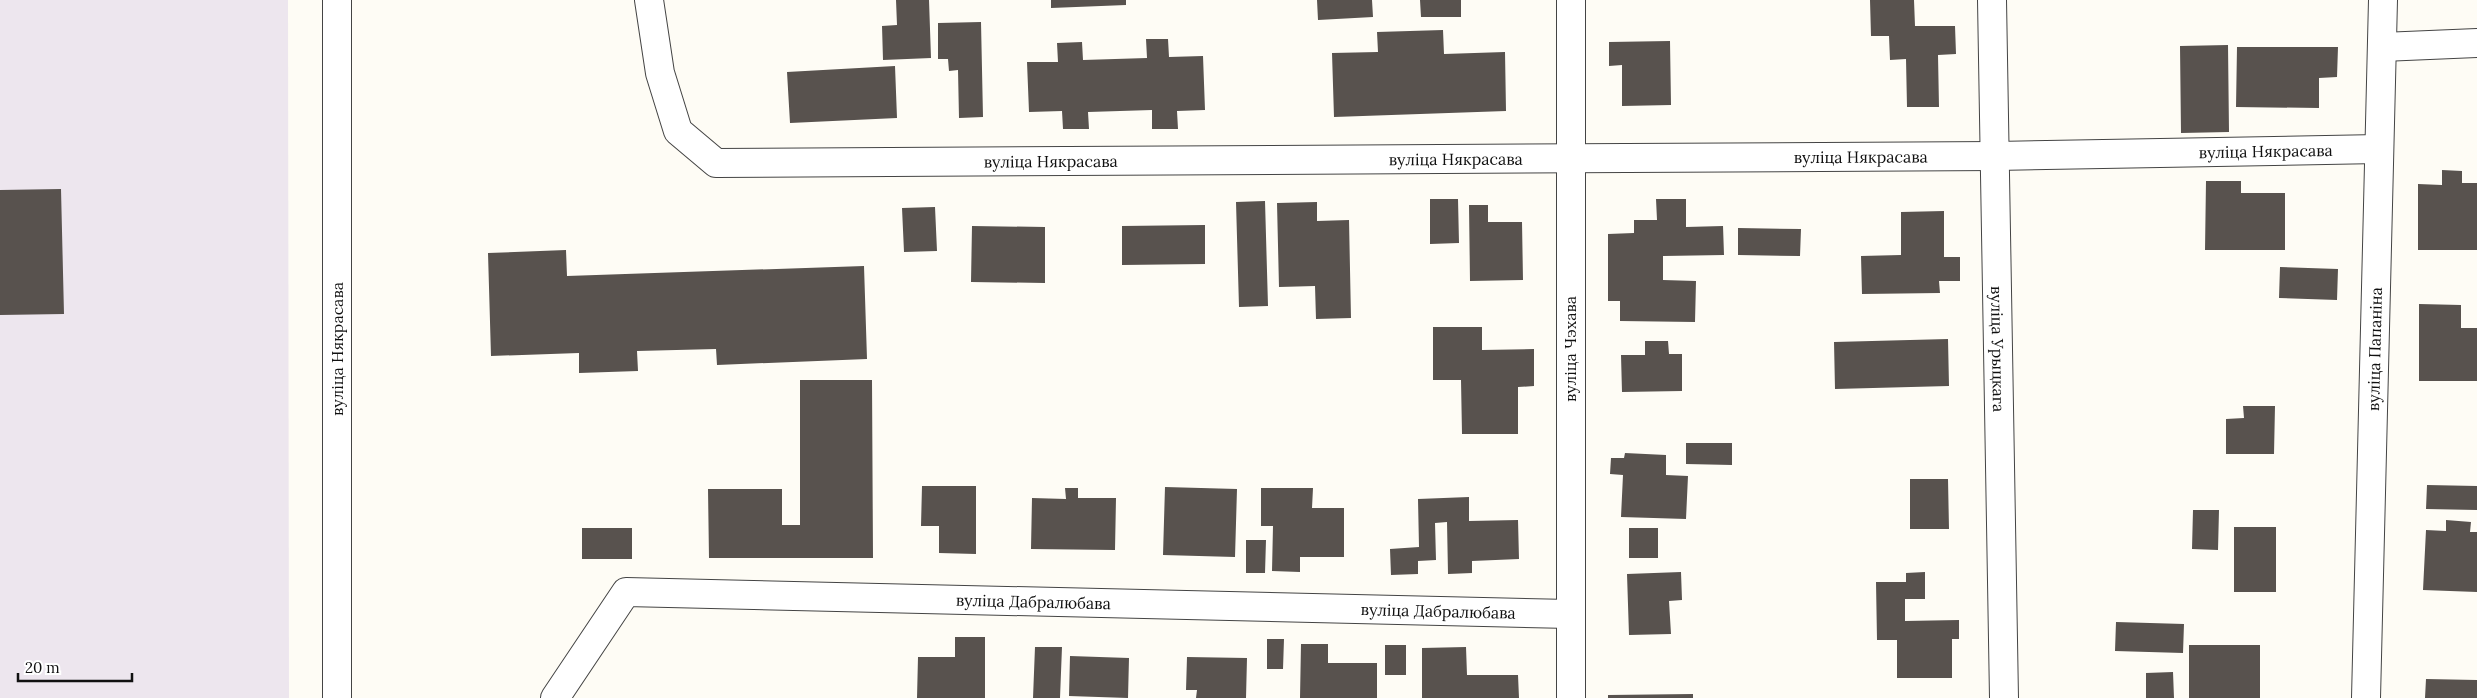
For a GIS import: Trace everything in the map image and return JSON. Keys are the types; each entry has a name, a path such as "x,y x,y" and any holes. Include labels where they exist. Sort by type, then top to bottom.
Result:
{"street":[{"name":"вуліца Някрасава","path":"336,0 337,698"},
{"name":"вуліца Някрасава","path":"649,0 660,73 678,131 716,163 1996,156 2379,149"},
{"name":"вуліца Чэхава","path":"1570,0 1571,698"},
{"name":"вуліца Урыцкага","path":"1992,0 2004,698"},
{"name":"вуліца Папаніна","path":"2366,698 2383,0"},
{"path":"2382,47 2477,43"},
{"name":"вуліца Дабралюбава","path":"554,698 626,592 1570,614"}],"shaded area":[{"path":"0,0 288,0 289,698 0,698"}],"building":[{"path":"896,0 929,0 931,58 883,60 882,26 897,25"},
{"path":"1051,0 1126,0 1126,5 1051,8"},
{"path":"1317,0 1372,0 1373,17 1318,20"},
{"path":"1420,0 1461,0 1461,17 1421,17"},
{"path":"1870,0 1914,0 1915,26 1955,26 1956,54 1938,55 1939,107 1907,107 1906,59 1890,60 1889,36 1871,36"},
{"path":"981,22 983,117 959,118 958,70 949,71 948,59 938,59 938,23"},
{"path":"1443,30 1444,54 1505,52 1506,111 1334,117 1332,53 1378,52 1377,32"},
{"path":"1146,39 1168,39 1169,57 1203,56 1205,110 1177,111 1178,129 1152,129 1152,110 1088,112 1089,129 1063,129 1062,111 1029,112 1027,62 1058,62 1057,43 1082,42 1083,60 1147,58"},
{"path":"1670,41 1671,105 1622,106 1622,65 1609,66 1609,42"},
{"path":"2228,45 2229,132 2181,133 2180,46"},
{"path":"2237,47 2338,47 2337,77 2319,78 2319,108 2236,107"},
{"path":"895,66 897,118 790,123 787,72"},
{"path":"2442,170 2462,171 2462,183 2477,183 2477,250 2418,250 2418,184 2442,185"},
{"path":"2206,181 2241,181 2241,193 2285,193 2285,250 2205,250"},
{"path":"61,189 64,314 0,315 0,190"},
{"path":"1430,199 1458,199 1459,243 1430,244"},
{"path":"1656,199 1686,199 1686,227 1723,226 1724,255 1663,256 1663,280 1696,281 1695,322 1620,321 1620,301 1608,301 1608,234 1634,233 1634,220 1657,220"},
{"path":"1265,201 1268,306 1239,307 1236,202"},
{"path":"1317,202 1317,221 1349,220 1351,318 1316,319 1315,286 1279,287 1277,203"},
{"path":"1469,205 1488,205 1488,222 1522,222 1523,280 1470,281"},
{"path":"935,207 937,251 904,252 902,208"},
{"path":"1944,211 1944,257 1960,257 1960,281 1939,281 1940,293 1862,294 1861,256 1901,255 1901,212"},
{"path":"1205,225 1205,264 1122,265 1122,226"},
{"path":"972,226 1045,227 1045,283 971,282"},
{"path":"1738,228 1801,229 1800,256 1738,255"},
{"path":"566,250 567,276 864,266 867,359 717,365 716,349 637,351 638,371 579,373 579,353 491,356 488,253"},
{"path":"2280,267 2338,269 2337,300 2279,298"},
{"path":"2419,304 2461,305 2461,328 2477,328 2477,381 2419,381"},
{"path":"1433,327 1482,327 1482,350 1534,349 1534,386 1518,387 1518,434 1462,434 1461,380 1433,380"},
{"path":"1948,339 1949,386 1835,389 1834,342"},
{"path":"1645,341 1668,341 1669,354 1682,354 1682,391 1622,392 1621,355 1645,355"},
{"path":"800,380 872,380 873,558 709,558 708,489 782,489 782,525 800,525"},
{"path":"2243,406 2275,406 2274,454 2226,454 2226,419 2244,418"},
{"path":"1686,443 1732,443 1732,465 1686,464"},
{"path":"1625,453 1666,455 1666,475 1688,476 1686,519 1621,517 1623,475 1610,474 1611,458 1624,458"},
{"path":"1910,479 1948,479 1949,529 1910,529"},
{"path":"2427,485 2477,486 2477,510 2426,509"},
{"path":"922,486 976,486 976,554 939,553 939,526 921,526"},
{"path":"1165,487 1237,489 1235,557 1163,555"},
{"path":"1065,488 1078,488 1078,498 1116,498 1115,550 1031,549 1032,498 1066,499"},
{"path":"1261,488 1313,488 1312,508 1344,508 1344,557 1300,557 1300,572 1272,571 1273,526 1261,526"},
{"path":"1469,497 1469,521 1518,520 1519,559 1472,561 1472,573 1448,574 1447,522 1435,523 1436,560 1418,561 1418,574 1391,575 1390,549 1419,547 1418,499"},
{"path":"2193,510 2219,510 2218,550 2192,549"},
{"path":"2446,520 2471,522 2470,532 2477,532 2477,592 2423,590 2426,530 2446,531"},
{"path":"2234,527 2276,527 2276,592 2234,592"},
{"path":"582,528 632,528 632,559 582,559"},
{"path":"1629,528 1658,528 1658,558 1629,558"},
{"path":"1246,540 1266,540 1265,573 1246,573"},
{"path":"1681,572 1682,600 1669,601 1671,634 1629,635 1627,574"},
{"path":"1925,572 1925,599 1905,599 1905,621 1959,620 1959,639 1952,639 1952,678 1897,678 1897,640 1877,640 1876,582 1906,582 1906,573"},
{"path":"2116,622 2184,624 2183,653 2115,651"},
{"path":"955,637 985,637 985,698 917,698 918,657 955,657"},
{"path":"1267,639 1284,639 1283,669 1267,669"},
{"path":"1301,644 1328,644 1328,663 1377,663 1377,698 1300,698"},
{"path":"1385,645 1406,645 1406,675 1385,675"},
{"path":"2189,645 2260,645 2260,698 2189,698"},
{"path":"1035,647 1062,647 1060,698 1033,698"},
{"path":"1466,647 1467,675 1518,675 1519,698 1422,698 1422,648"},
{"path":"1070,656 1129,658 1128,698 1069,696"},
{"path":"1187,657 1247,658 1246,698 1196,698 1197,690 1186,690"},
{"path":"2173,672 2174,698 2146,698 2146,673"},
{"path":"2426,679 2477,680 2477,698 2425,698"},
{"path":"1693,694 1693,698 1608,698 1608,695"}]}
